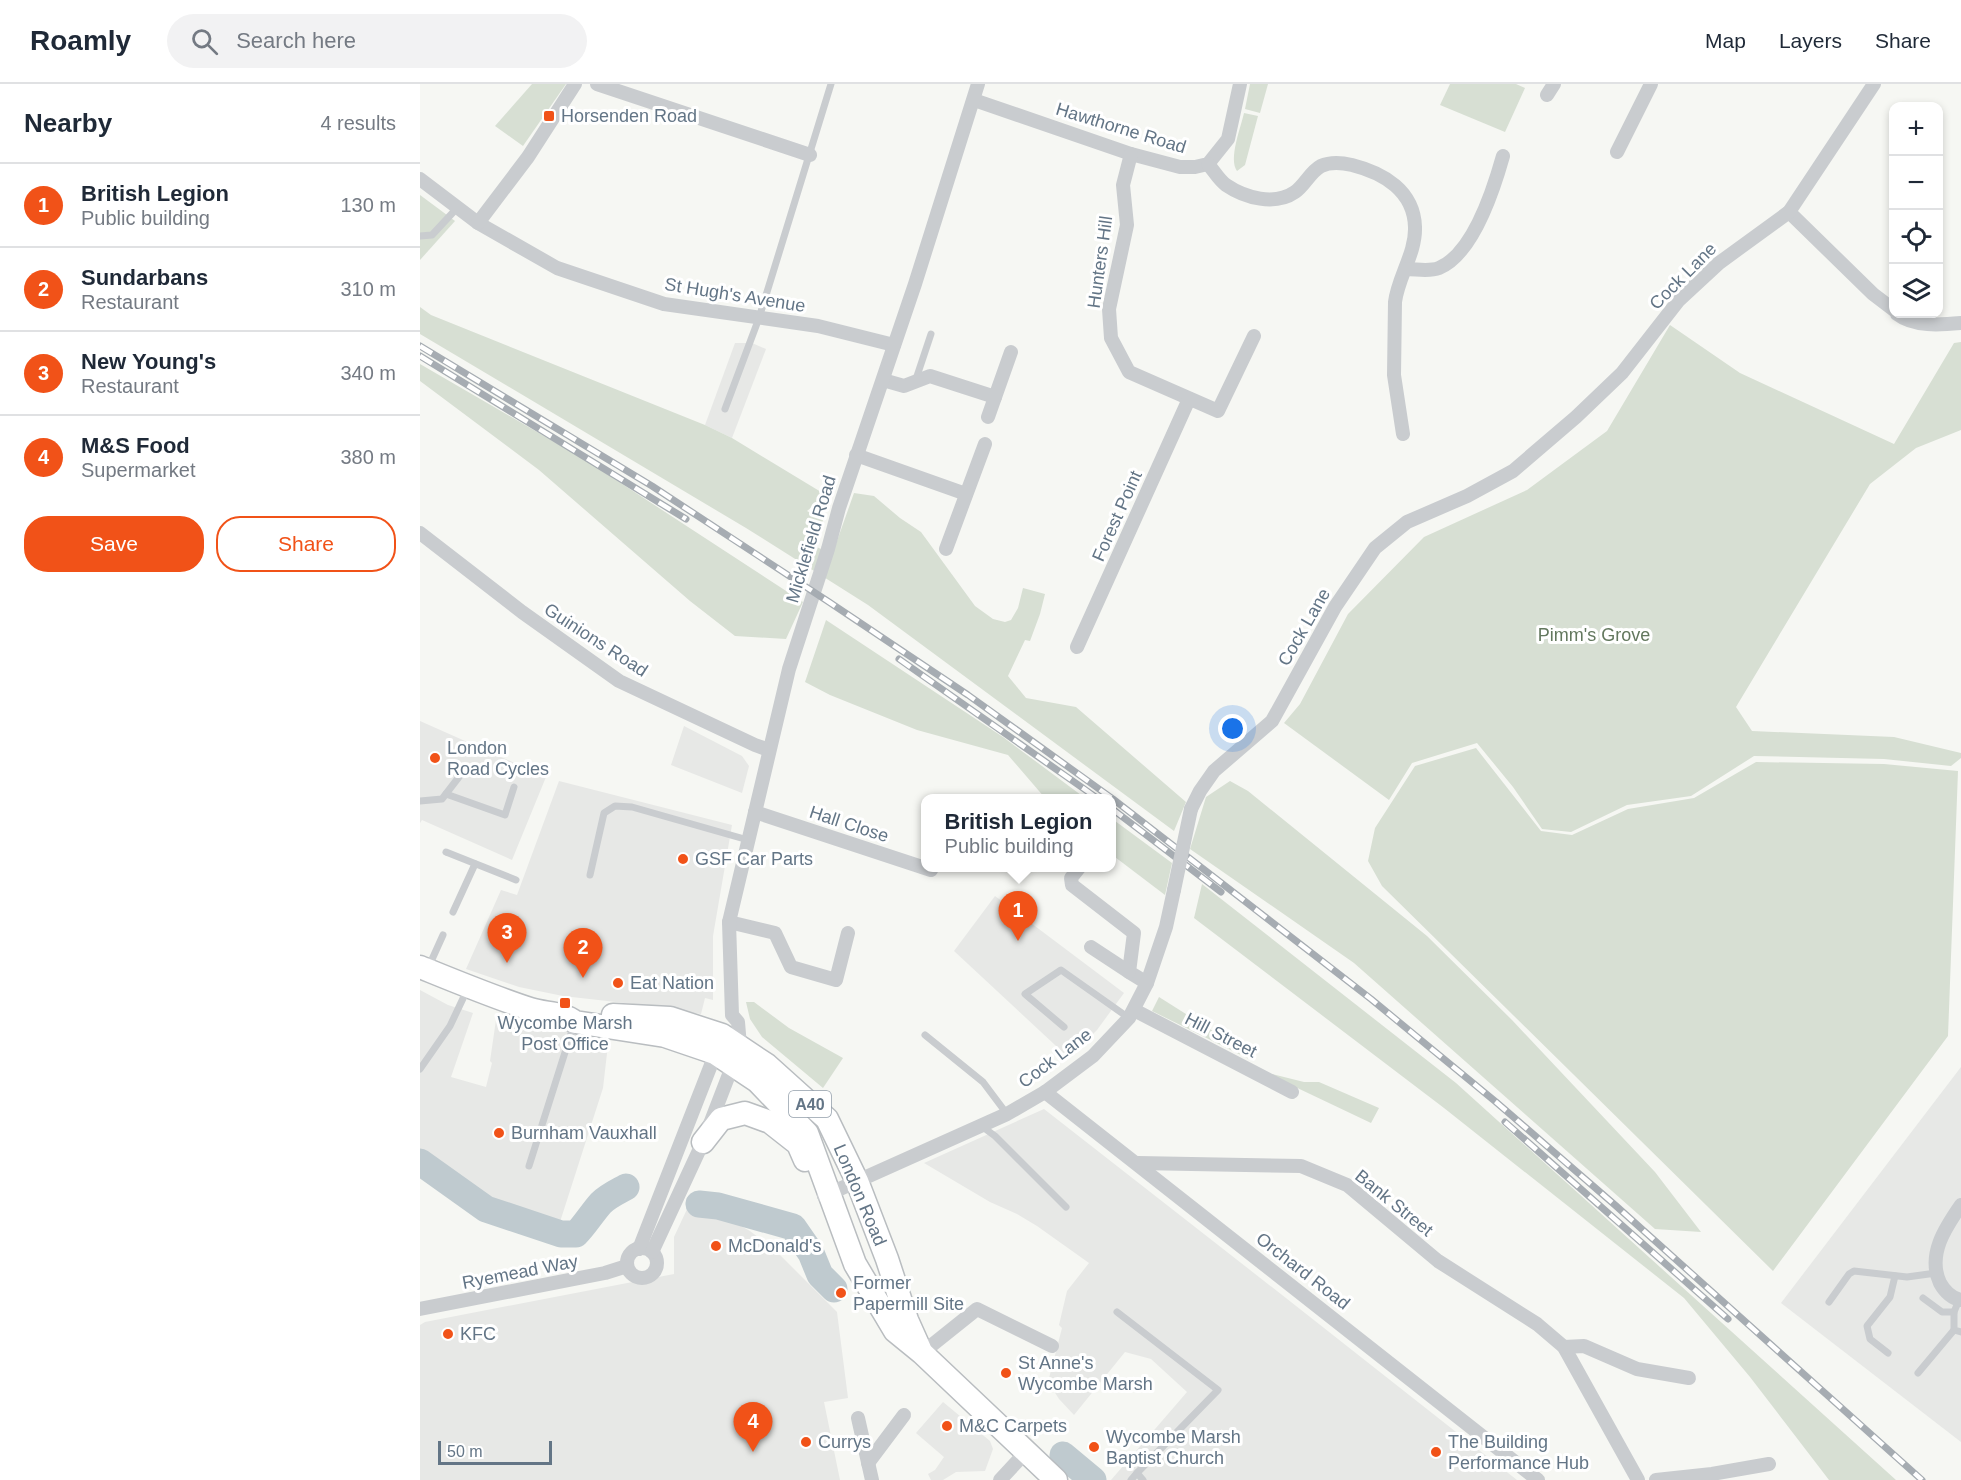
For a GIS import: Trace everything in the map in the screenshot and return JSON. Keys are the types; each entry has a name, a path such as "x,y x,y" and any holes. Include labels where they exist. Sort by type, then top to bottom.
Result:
{"main road":[{"name":"London Road","path":"424,969 535,1011 665,1036 729,1043 757,1081 807,1133 840,1189 888,1259 908,1320 922,1353"},
{"path":"703,1142 721,1119 745,1113 770,1122 798,1144 840,1189"},
{"name":"London Road","path":"840,1189 848,1245 855,1263 895,1331 922,1353"},
{"name":"A40","path":"840,1189 895,1331"},
{"name":"A40","path":"922,1353 1056,1480"}],"street":[{"path":"478,223 528,157 575,84"},
{"path":"597,84 810,155"},
{"name":"Micklefield Road","path":"729,1043 729,922 789,669 856,455 883,380 978,84"},
{"name":"Hawthorne Road","path":"974,100 1131,154 1180,167 1195,168 1208,164 1228,139 1240,84"},
{"path":"1617,152 1651,84"},
{"name":"Cock Lane","path":"840,1189 1007,1113 1045,1092 1094,1056 1131,1014 1148,983 1166,927 1191,809 1200,791 1214,771 1272,721 1335,607 1376,548 1407,522 1467,496 1513,471 1576,417 1622,373 1686,294 1733,252 1789,212 1874,84"},
{"name":"Hunters Hill","path":"1131,154 1123,185 1127,225 1110,309 1111,339 1129,372 1218,411 1254,336"},
{"path":"1406,269 1432,270 1451,261 1480,221 1493,191 1503,156"},
{"path":"1208,164 1225,184 1252,196 1275,200 1283,199 1295,192 1320,166 1329,164 1344,164 1362,168 1386,178 1402,192 1414,217 1416,230 1406,269 1396,290 1394,375 1403,434"},
{"name":"St Hugh's Avenue","path":"420,179 478,223 556,268 664,304 818,326 894,345"},
{"path":"1789,212 1889,307"},
{"path":"1903,318 1939,325 1961,323"},
{"path":"988,417 1011,352"},
{"path":"883,380 904,386 930,376 995,397"},
{"name":"Forest Point","path":"1077,647 1189,399"},
{"path":"946,549 985,444"},
{"path":"856,455 966,494"},
{"name":"Guinions Road","path":"420,532 522,612 619,681 769,750"},
{"name":"Hall Close","path":"755,812 921,867"},
{"path":"1075,872 1071,878 1072,885 1134,933 1129,972"},
{"path":"729,922 775,933 791,967 836,980 848,933"},
{"path":"1091,947 1148,983"},
{"name":"Hill Street","path":"1131,1014 1292,1092"},
{"path":"645,1250 703,1142 729,1043"},
{"path":"645,1250 729,1043"},
{"name":"Orchard Road","path":"1045,1092 1538,1480"},
{"name":"Bank Street","path":"1138,1163 1301,1166 1347,1185 1438,1262 1537,1324 1564,1347 1638,1480"},
{"path":"1958,1304 1943,1288 1936,1273 1934,1259 1946,1226 1961,1205"},
{"path":"645,1250 657,1260 657,1265 653,1274 644,1278 635,1277 627,1266 630,1253 645,1250"},
{"name":"Ryemead Way","path":"420,1309 604,1273 627,1266"},
{"path":"922,1353 977,1309 1052,1346"},
{"path":"1564,1347 1584,1347 1637,1369 1689,1378"},
{"path":"868,1463 904,1415"},
{"path":"858,1418 872,1480"},
{"path":"1000,1480 1026,1452"},
{"path":"1656,1480 1712,1474 1769,1464"}],"lane":[{"path":"725,409 759,318 831,84"},
{"path":"420,236 432,234 458,207"},
{"path":"915,382 931,334"},
{"path":"420,801 442,799 462,773"},
{"path":"446,794 505,815 514,788"},
{"path":"590,875 604,813 615,806 632,807 728,832 748,840"},
{"path":"446,852 516,880"},
{"path":"453,912 475,864"},
{"path":"424,969 443,935"},
{"path":"1064,1027 1025,994 1061,970 1131,1014"},
{"path":"420,1069 450,1026 468,987"},
{"path":"530,1166 574,1017"},
{"path":"925,1035 983,1082 1007,1113"},
{"path":"980,1125 995,1136 1066,1207"},
{"path":"1829,1302 1849,1274 1854,1271 1907,1277 1936,1273"},
{"path":"1888,1353 1870,1339 1867,1326 1890,1297 1895,1276"},
{"path":"1918,1373 1957,1331 1958,1304 1942,1312 1923,1298"},
{"path":"1117,1312 1218,1390 1131,1480"},
{"path":"1137,1473 1143,1480"}],"shaded area":[{"path":"735,343 752,343 766,349 732,438 705,425"},
{"path":"420,721 546,777 512,860 422,820 420,823"},
{"path":"684,726 742,756 749,766 742,793 671,765"},
{"path":"559,781 732,825 713,936 713,1000 705,998 701,1014 563,996 519,987 466,969 501,890 517,895"},
{"path":"995,896 1124,993 1097,1030 1069,1058 954,951"},
{"path":"420,990 448,1005 473,1013 451,1077 486,1087 492,1063 490,1061 496,1020 609,1036 603,1088 559,1225 462,1188 420,1163"},
{"path":"1961,1067 1961,1442 1781,1303"},
{"path":"1044,1109 1517,1480 1111,1480 1187,1392 1151,1359 1125,1352 1074,1415 1059,1399 1048,1382 1062,1328 1059,1325 1067,1291 1089,1263 1037,1226 990,1202 924,1163"},
{"path":"688,1207 723,1216 750,1231 775,1250 837,1312 848,1398 824,1402 840,1480 420,1480 420,1325 425,1322 674,1274 674,1237"},
{"path":"943,1402 990,1441 993,1449 985,1471 956,1472 943,1480 931,1480 928,1474 935,1470 944,1457 916,1433"}],"green space":[{"path":"532,84 566,84 523,146 495,126"},
{"path":"1250,84 1268,84 1260,113 1245,109"},
{"path":"1450,84 1516,84 1525,88 1505,132 1440,105"},
{"path":"1244,113 1258,116 1245,165 1237,171 1234,151"},
{"path":"420,195 455,221 420,260"},
{"path":"420,307 431,315 705,425 732,438 826,495 807,511 823,520 817,547 832,555 854,493 874,496 921,532 975,606 993,619 1005,622 1011,620 1018,608 1023,588 1045,594 1030,641 1025,640 1008,676 1026,698 1076,707 1186,802 1174,831 868,605 746,528 420,334"},
{"name":"Pimm's Grove","path":"1670,325 1740,373 1894,444 1954,343 1961,342 1961,430 1916,448 1870,484 1736,707 1752,731 1894,737 1961,753 1961,758 1951,766 1884,759 1754,756 1691,796 1627,805 1571,832 1542,829 1513,787 1477,743 1412,763 1389,800 1284,723 1300,704 1348,614 1424,537 1527,490 1607,431"},
{"path":"420,364 587,461 803,602 786,639 735,636 690,601 539,470 420,381"},
{"path":"826,620 1003,737 1080,794 1042,794 1008,755 917,730 830,695 805,682"},
{"path":"1476,748 1541,831 1572,835 1628,809 1694,798 1756,762 1884,764 1958,771 1948,1036 1773,1271 1382,886 1368,861 1375,828 1415,766"},
{"path":"1230,781 1248,791 1427,936 1512,1020 1655,1172 1701,1232 1655,1229 1354,963 1190,849 1206,797"},
{"path":"1116,822 1172,863 1165,895 1116,858"},
{"path":"1202,884 1456,1083 1896,1480 1829,1480 1750,1377 1684,1298 1444,1108 1194,918"},
{"path":"1159,997 1254,1057 1253,1061 1152,1011"},
{"path":"746,1002 754,1002 789,1028 843,1058 823,1088 762,1037 750,1019"},
{"path":"1270,1075 1304,1082 1319,1082 1379,1108 1371,1123"}],"waterway":[{"path":"420,1162 486,1209 561,1234 576,1234 601,1203 626,1187"},
{"path":"699,1204 718,1206 793,1227 811,1253 820,1275 834,1289"},
{"path":"1063,1455 1093,1480"}],"railway":[{"path":"420,346 652,486 968,695 1106,794"},
{"path":"420,356 686,519"},
{"path":"899,659 1091,794"},
{"path":"1116,801 1371,999 1496,1102 1615,1205 1922,1480"},
{"path":"1116,812 1221,892"},
{"path":"1505,1122 1728,1319"}],"place":[{"name":"Horsenden Road","path":"549,116"},
{"name":"London Road Cycles","path":"435,758"},
{"name":"GSF Car Parts","path":"683,859"},
{"name":"British Legion","path":"1018,941"},
{"name":"New Young's","path":"507,963"},
{"name":"Sundarbans","path":"583,978"},
{"name":"Eat Nation","path":"618,983"},
{"name":"Wycombe Marsh Post Office","path":"565,1003"},
{"name":"Burnham Vauxhall","path":"499,1133"},
{"name":"McDonald's","path":"716,1246"},
{"name":"Former Papermill Site","path":"841,1293"},
{"name":"KFC","path":"448,1334"},
{"name":"St Anne's Wycombe Marsh","path":"1006,1373"},
{"name":"M&C Carpets","path":"947,1426"},
{"name":"Currys","path":"806,1442"},
{"name":"Wycombe Marsh Baptist Church","path":"1094,1447"},
{"name":"M&S Food","path":"753,1452"},
{"name":"The Building Performance Hub","path":"1436,1452"}]}
